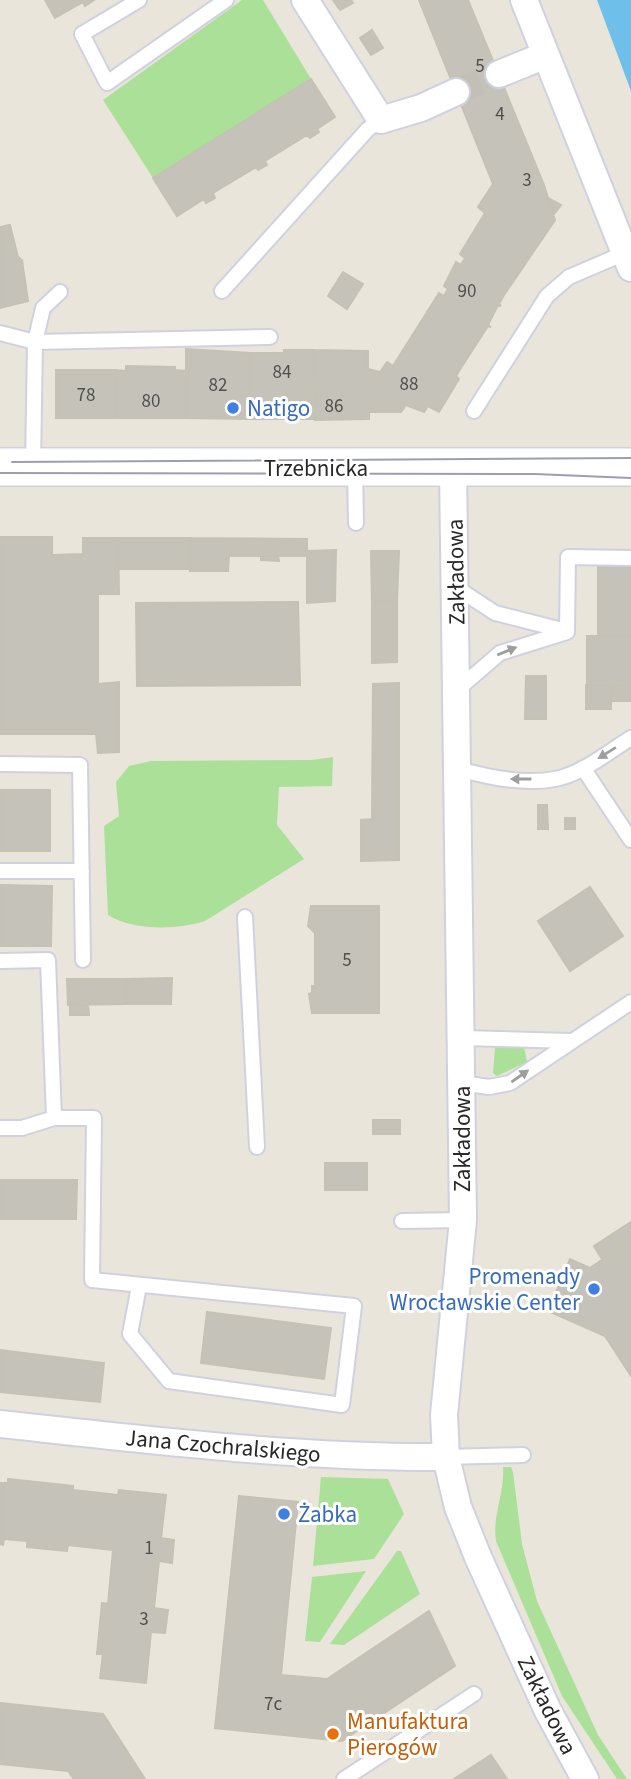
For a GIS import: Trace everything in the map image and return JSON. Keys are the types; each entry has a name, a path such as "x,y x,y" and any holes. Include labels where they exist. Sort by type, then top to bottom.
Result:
{"street":[{"path":"305,0 381,120 421,108 456,92"},
{"path":"524,0 628,261"},
{"path":"499,74 546,55"},
{"name":"Trzebnicka","path":"16,467 631,467"},
{"name":"Zakładowa","path":"453,468 457,588 463,1220 444,1415 446,1457 458,1507 478,1557 548,1712 585,1779"},
{"name":"Jana Czochralskiego","path":"0,1424 228,1449 390,1458 446,1457"}],"lane":[{"path":"139,0 82,34 107,83 226,0"},
{"path":"222,291 328,171 368,129 381,120"},
{"path":"474,411 547,296 569,277 628,261"},
{"path":"16,467 35,342 43,308 60,292"},
{"path":"0,333 35,342 270,337"},
{"path":"355,468 356,523"},
{"path":"567,632 568,556 631,558"},
{"path":"457,588 495,613 567,632"},
{"path":"457,690 500,653 567,632"},
{"path":"458,769 492,779 555,779 583,768 631,738"},
{"path":"0,764 80,765 83,960"},
{"path":"583,768 631,840"},
{"path":"0,871 82,871"},
{"path":"245,917 257,1147"},
{"path":"0,961 48,960 54,1118"},
{"path":"462,1083 489,1087 510,1083 631,1002"},
{"path":"462,1038 571,1041"},
{"path":"0,1128 22,1128 54,1118 94,1118 92,1280 354,1306 342,1405 169,1381 130,1334 139,1286"},
{"path":"402,1221 463,1220"},
{"path":"446,1457 523,1455"},
{"path":"344,1779 474,1694"}],"green space":[{"path":"242,0 263,0 311,79 153,178 103,100"},
{"path":"333,757 332,786 279,787 277,825 304,859 205,921 181,926 155,927 130,924 108,915 104,826 119,816 116,782 129,766 151,761 312,760"},
{"path":"524,1047 527,1062 497,1076 493,1073 495,1048"},
{"path":"503,1467 511,1467 513,1472 522,1544 537,1601 598,1735 627,1779 617,1779 562,1696 496,1541"},
{"path":"321,1477 388,1479 404,1514 374,1559 313,1566"},
{"path":"397,1551 401,1551 420,1594 344,1645 330,1644"},
{"path":"366,1571 320,1642 305,1641 312,1577"}],"water":[{"path":"597,0 631,0 631,91"}],"building":[{"path":"45,0 94,0 85,6 83,2 55,18"},
{"path":"333,0 351,0 353,3 340,10"},
{"path":"419,0 468,0 544,185 555,220 504,295 499,304 501,306 498,305 488,325 491,327 488,326 459,371 456,376 459,379 439,412 428,406 424,412 406,405 401,412 369,412 369,419 315,420 314,350 368,351 368,369 380,372 387,362 393,366 439,293 444,296 448,289 444,286 456,262 461,265 465,258 460,254 485,213 478,207 493,184"},
{"path":"372,30 383,48 371,55 360,38"},
{"path":"311,79 335,117 317,129 319,132 310,138 307,135 265,161 267,165 258,170 256,167 213,193 215,198 206,203 204,199 177,216 153,178"},
{"path":"548,198 561,205 554,214"},
{"path":"10,225 18,257 22,260 28,301 0,308 0,227"},
{"path":"343,272 363,284 347,309 328,296"},
{"path":"186,349 250,353 250,419 186,418"},
{"path":"284,350 314,350 315,419 250,419 250,353 284,353"},
{"path":"126,366 175,367 175,370 186,371 186,418 116,418 116,370 126,371"},
{"path":"56,370 116,370 116,418 56,418"},
{"path":"0,537 52,537 52,555 83,554 83,538 118,538 119,594 98,594 98,684 119,682 119,752 98,753 96,734 0,734"},
{"path":"118,538 191,538 190,569 118,569"},
{"path":"191,538 307,539 307,556 229,556 228,571 190,571"},
{"path":"336,550 335,601 307,603 307,551"},
{"path":"371,551 399,551 397,601 372,601"},
{"path":"261,556 278,556 279,561 261,560"},
{"path":"598,562 631,562 631,636 598,636"},
{"path":"298,602 300,685 137,686 136,603"},
{"path":"372,602 397,602 397,662 372,663"},
{"path":"587,636 631,636 631,685 587,685"},
{"path":"526,676 546,676 546,719 525,719"},
{"path":"399,683 399,860 361,861 361,820 372,819 373,684"},
{"path":"586,685 611,685 611,709 586,709"},
{"path":"612,685 631,685 631,701 611,701"},
{"path":"0,790 50,790 50,851 0,851"},
{"path":"538,805 547,805 548,829 538,829"},
{"path":"565,818 575,818 575,829 565,829"},
{"path":"0,885 52,886 51,946 0,946"},
{"path":"590,887 623,936 570,971 538,921"},
{"path":"311,906 379,906 379,1013 312,1013 309,994 312,993 312,986 315,987 315,933 308,926"},
{"path":"172,978 171,1004 127,1004 127,979"},
{"path":"67,979 127,979 127,1004 68,1005"},
{"path":"70,1005 88,1005 89,1015 70,1015"},
{"path":"373,1120 400,1120 400,1134 373,1134"},
{"path":"325,1163 367,1163 367,1190 325,1190"},
{"path":"0,1180 77,1180 76,1219 0,1219"},
{"path":"631,1222 631,1240 602,1259 594,1246"},
{"name":"Promenady Wrocławskie Center","path":"631,1240 631,1376 605,1336 548,1311 570,1259 590,1268"},
{"path":"207,1312 331,1328 324,1379 201,1363"},
{"path":"0,1350 104,1363 100,1402 0,1392"},
{"path":"8,1479 73,1486 73,1490 118,1495 119,1490 166,1495 161,1538 174,1540 172,1563 159,1561 154,1608 168,1610 165,1633 151,1632 146,1683 100,1678 103,1654 97,1654 102,1603 108,1604 113,1550 68,1545 67,1551 27,1547 27,1541 4,1539 3,1545 0,1544 0,1483 8,1483"},
{"path":"239,1496 298,1502 281,1675 327,1679 429,1611 455,1666 342,1741 215,1728"},
{"path":"0,1703 103,1714 145,1779 74,1779 68,1771 0,1764"},
{"path":"491,1755 507,1779 454,1779"}],"tunnel":[{"path":"456,92 499,74"}],"tram line":[{"path":"12,462 631,458"},
{"path":"0,473 535,474 631,478"}],"place":[{"name":"Natigo","path":"233,408"},
{"name":"Promenady Wrocławskie Center","path":"594,1289"},
{"name":"Żabka","path":"284,1514"},
{"name":"Manufaktura Pierogów","path":"333,1734"}]}
